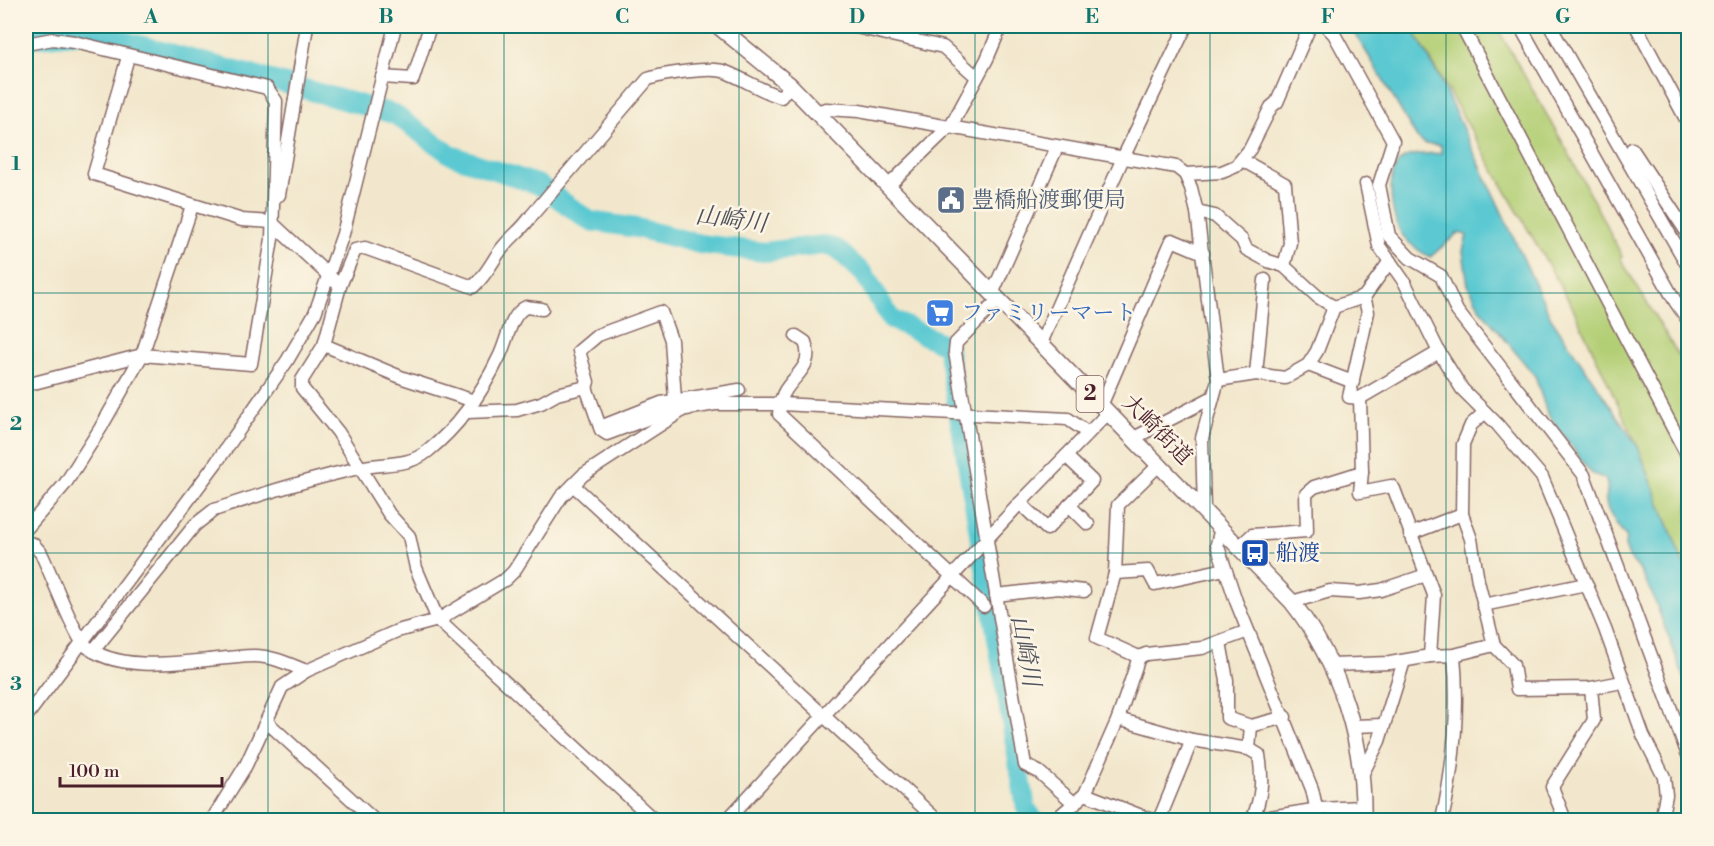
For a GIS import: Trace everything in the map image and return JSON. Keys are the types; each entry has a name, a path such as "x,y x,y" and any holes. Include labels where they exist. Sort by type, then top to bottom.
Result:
{"main road":[{"name":"大崎街道","path":"722,27 790,85 1292,602 1331,665 1352,726 1362,775 1363,814"}],"street":[{"path":"271,222 279,195 307,26"},
{"path":"88,647 287,361 315,313 343,234 395,26"},
{"path":"382,77 413,79 430,26"},
{"path":"852,26 943,47 977,77"},
{"path":"888,186 947,128 977,77 1001,26"},
{"path":"1041,344 1123,158 1186,26"},
{"path":"1185,174 1222,172 1242,160 1271,107 1277,102 1310,26"},
{"path":"1326,26 1334,34 1393,141 1379,185 1389,236 1410,258 1441,276 1456,311 1584,475 1689,755"},
{"path":"1462,26 1689,457"},
{"path":"1520,26 1675,301 1689,320"},
{"path":"1550,26 1598,105 1689,266"},
{"path":"1636,26 1687,116"},
{"path":"26,44 53,39 267,88 276,101 272,239 251,364 142,355 26,385"},
{"path":"128,57 94,174 242,220 271,222 340,286"},
{"path":"654,820 438,620 416,568 409,536 389,514 362,467 338,432 302,388 302,380 324,345 340,286 355,250 365,248 472,287 487,274 504,246 520,232 648,79 713,70 724,71 756,90 781,97 790,85"},
{"path":"1598,105 1620,130 1689,234"},
{"path":"815,112 826,109 859,111 1176,167 1185,174 1197,212 1218,380 1201,446 1204,510"},
{"path":"1057,147 995,297 956,343 962,414 983,544 996,595 1024,765 1039,772 1075,804"},
{"path":"1242,160 1285,184 1290,243 1284,266"},
{"path":"1366,184 1379,246 1406,283 1439,352 1462,389 1542,477 1605,629 1622,682 1643,735 1665,777 1666,795 1661,820"},
{"path":"26,529 65,484 100,429 142,355 192,206"},
{"path":"1197,212 1215,216 1242,240 1246,249 1268,261 1284,266 1318,297 1334,307"},
{"path":"727,820 1020,503 1088,433 1105,409 1172,240 1203,253"},
{"path":"1334,307 1364,297 1389,259 1400,247"},
{"path":"1256,374 1265,280"},
{"path":"1364,297 1368,312 1349,397 1360,398 1439,352"},
{"path":"26,717 204,516 228,505 362,467 383,466 418,459 468,412 499,359 517,314 526,307 542,309"},
{"path":"1218,380 1256,374 1285,378 1308,365 1317,351 1334,307"},
{"path":"679,405 672,340 661,312 598,335 579,351 588,382 586,387 600,427 607,434 614,434 679,405 739,390"},
{"path":"796,336 805,342 808,358 798,379 784,391 779,414 984,606"},
{"path":"324,345 403,378 474,401"},
{"path":"1308,365 1353,382"},
{"path":"468,412 517,410 535,405 557,394 586,387"},
{"path":"1134,438 1213,397"},
{"path":"1360,398 1362,472 1360,492 1384,486 1391,486 1394,489 1434,595 1430,656"},
{"path":"212,820 246,765 268,723 282,687 306,671 397,631 438,620 510,575 561,497 584,475 679,405 781,404 1068,419 1088,433"},
{"path":"1485,412 1471,425 1463,444 1462,514 1471,539 1483,605 1494,645 1513,665 1517,689 1591,688 1622,682"},
{"path":"1020,503 1047,528 1092,481 1066,456"},
{"path":"1160,464 1118,505 1115,573 1097,638 1139,657 1146,654 1202,648 1248,631"},
{"path":"1240,546 1252,535 1307,531 1306,494 1314,487 1362,472"},
{"path":"573,485 937,820"},
{"path":"1069,505 1088,524"},
{"path":"1410,534 1462,514"},
{"path":"1221,528 1217,544 1248,631 1285,717 1319,815"},
{"path":"28,547 41,553 88,647 98,655 150,665 255,656 278,660 306,671"},
{"path":"1115,573 1148,572 1155,584 1226,569"},
{"path":"1292,602 1330,591 1359,593 1381,590 1426,575"},
{"path":"1483,605 1586,584"},
{"path":"996,595 1058,588 1084,591"},
{"path":"1220,642 1227,680 1227,718 1251,726 1285,717"},
{"path":"1331,665 1404,661 1430,656 1454,655 1494,645"},
{"path":"1442,820 1452,765 1455,729 1454,655"},
{"path":"1055,820 1085,794 1118,719 1139,657"},
{"path":"1362,775 1379,741 1404,661"},
{"path":"1565,820 1552,787 1594,720 1591,688"},
{"path":"1118,719 1192,740 1249,749 1260,755 1263,783 1260,803 1252,820 1363,814"},
{"path":"268,723 374,820"},
{"path":"1352,726 1384,724"},
{"path":"1249,749 1251,726"},
{"path":"1159,820 1192,740"},
{"path":"1085,794 1152,820"}],"green space":[{"path":"1411,26 1496,26 1567,150 1622,256 1620,258 1688,371 1688,576 1638,447 1573,308"}],"water":[{"path":"1351,26 1411,26 1437,73 1551,318 1638,447 1688,576 1688,688 1653,596 1640,570 1629,557 1625,546 1626,536 1607,507 1605,479 1591,473 1547,413 1535,376 1481,310 1468,285 1463,251 1467,235 1458,233 1430,257 1411,244 1399,230 1391,189 1394,171 1398,164 1408,156 1441,153 1441,145 1426,144 1417,138"}],"waterway":[{"name":"山崎川","path":"37,38 90,32 394,114 451,155 539,185 590,221 637,228 700,244 764,252 824,245 837,249 864,274 891,319 947,346 1026,808 1034,820"}],"place":[{"name":"豊橋船渡郵便局","path":"951,200"},
{"name":"ファミリーマート","path":"940,313"},
{"name":"船渡","path":"1255,553"}]}
